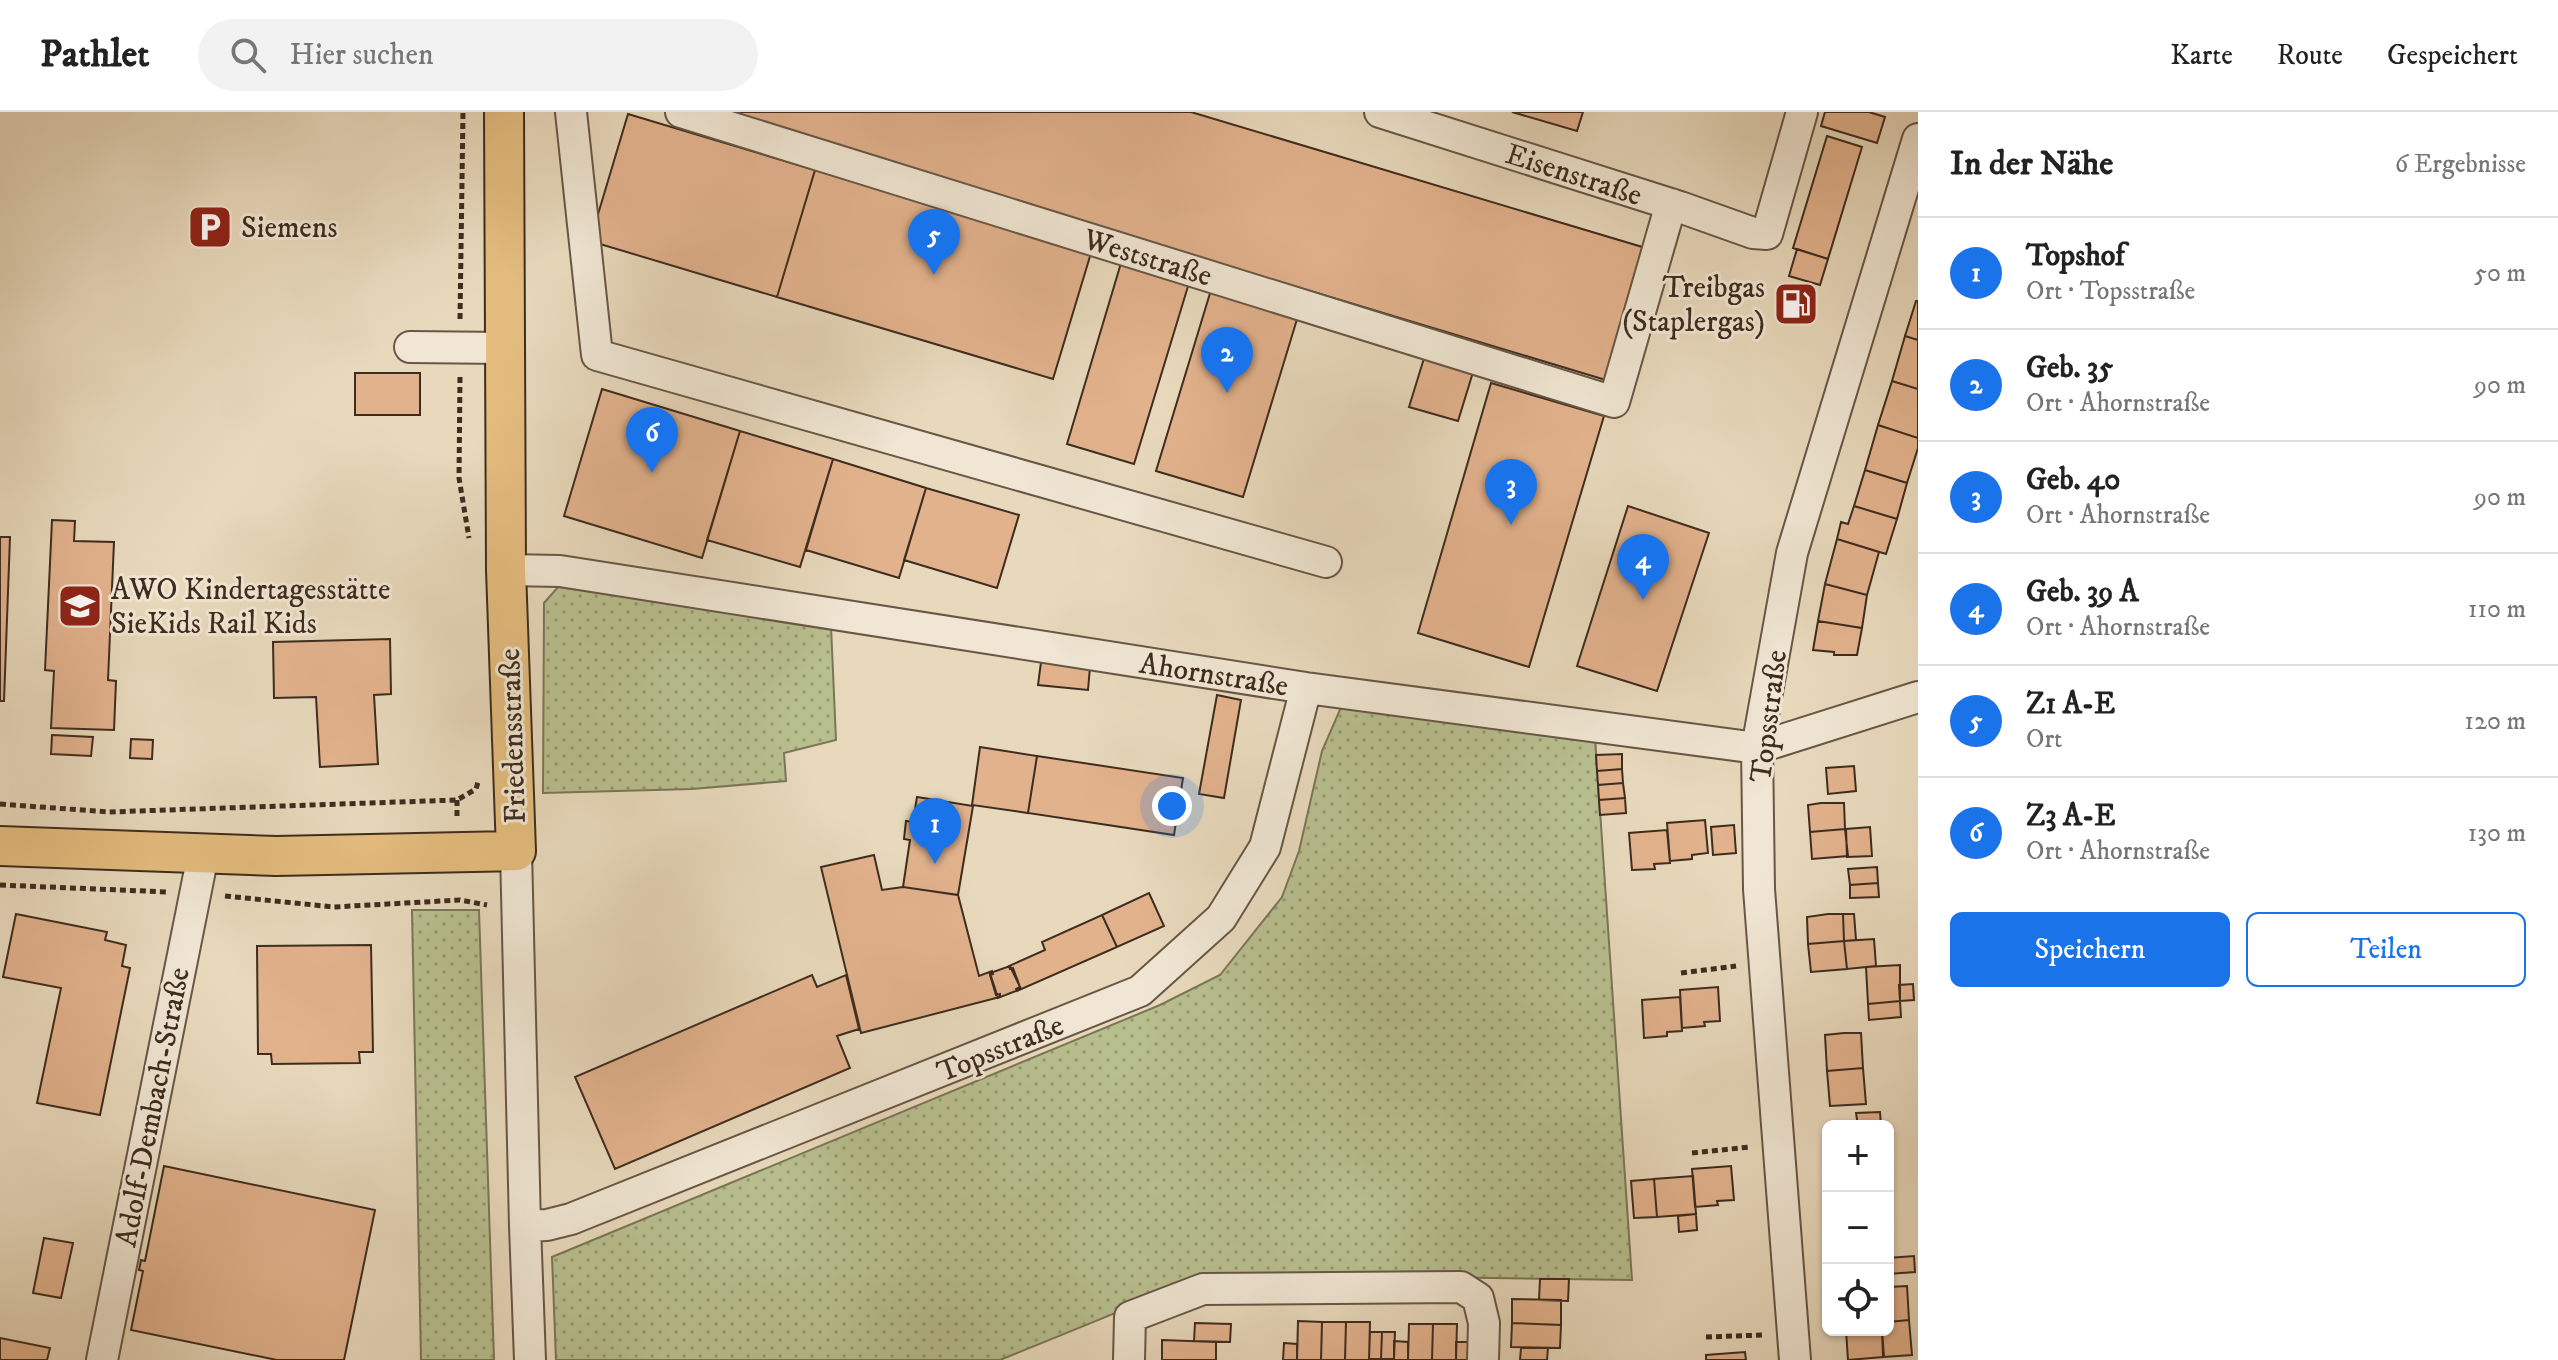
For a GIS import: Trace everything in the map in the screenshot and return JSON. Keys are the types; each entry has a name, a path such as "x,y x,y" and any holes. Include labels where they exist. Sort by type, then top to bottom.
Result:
{"main road":[{"name":"Friedensstraße","path":"504,112 506,570 516,851"},
{"path":"0,846 276,856 516,851"}],"street":[{"path":"571,112 597,355 1326,562"},
{"name":"Weststraße","path":"681,112 1614,402 1671,204"},
{"name":"Eisenstraße","path":"1380,112 1753,233 1767,234 1802,112"},
{"name":"Topsstraße","path":"1794,1347 1759,889 1757,748 1792,553 1918,139"},
{"path":"410,347 505,348"},
{"name":"Ahornstraße","path":"506,570 560,571 1306,688 1757,748 1918,697"},
{"name":"Topsstraße","path":"525,1226 571,1219 1140,991 1221,918 1265,847 1306,688"},
{"name":"Friedensstraße","path":"516,851 530,1360"},
{"name":"Adolf-Dembach-Straße","path":"102,1360 203,855"},
{"path":"1129,1360 1130,1317 1203,1289 1446,1287 1461,1287 1478,1298 1484,1323 1483,1360"}],"path":[{"path":"0,804 109,812 457,800 476,789 480,777 485,777"},
{"path":"0,885 195,893 334,907 460,900 487,905"},
{"path":"1681,973 1765,963"},
{"path":"1692,1153 1778,1144"},
{"path":"1706,1337 1794,1347"}],"green space":[{"path":"558,587 831,626 836,740 784,753 786,781 692,789 543,793 544,603"},
{"path":"1342,705 1595,737 1632,1280 1211,1274 1000,1360 556,1360 552,1257 1160,1005 1220,975 1282,897 1299,851 1322,751"},
{"path":"412,910 479,910 494,1360 421,1360"}],"building":[{"path":"716,112 1191,112 1649,249 1609,381"},
{"path":"1512,112 1583,112 1577,131"},
{"path":"1825,112 1869,112 1885,117 1877,143 1821,126"},
{"path":"628,114 815,170 777,297 590,241"},
{"path":"1827,136 1862,147 1828,259 1793,248"},
{"path":"815,170 1091,253 1053,379 777,297"},
{"path":"1797,249 1828,259 1820,285 1789,276"},
{"path":"1121,263 1189,283 1134,464 1067,444"},
{"path":"1211,290 1298,316 1243,497 1156,471"},
{"path":"1918,301 1918,340 1905,336"},
{"path":"1905,336 1918,340 1918,389 1892,381"},
{"path":"1425,355 1474,369 1458,421 1409,407"},
{"path":"355,373 420,373 420,415 355,415"},
{"path":"1892,381 1918,389 1918,438 1878,425"},
{"path":"1491,383 1604,416 1529,667 1418,633"},
{"path":"602,389 740,431 702,558 564,516"},
{"path":"1878,425 1918,438 1907,483 1865,470"},
{"path":"740,431 833,459 800,567 707,540"},
{"path":"833,459 926,488 899,578 806,550"},
{"path":"1865,470 1907,483 1897,519 1854,506"},
{"path":"926,488 1019,515 997,588 904,560"},
{"path":"1628,506 1709,533 1657,691 1577,666"},
{"path":"1854,506 1897,519 1886,554 1837,539 1841,522 1848,524"},
{"name":"AWO Kindertagesstätte SieKids Rail Kids","path":"52,520 75,521 74,541 114,542 108,680 116,681 114,730 51,728 54,671 45,670"},
{"path":"0,537 10,537 4,701 0,701"},
{"path":"1837,539 1879,552 1867,595 1825,584"},
{"path":"1825,584 1867,595 1862,628 1818,621"},
{"path":"1818,621 1862,628 1857,655 1834,655 1834,652 1813,650"},
{"path":"390,639 391,694 374,695 378,764 320,767 316,697 274,698 273,642"},
{"path":"1041,662 1090,667 1088,690 1038,685"},
{"path":"1217,695 1241,700 1224,798 1199,794"},
{"path":"52,735 93,737 91,756 51,754"},
{"path":"131,739 153,740 152,759 130,758"},
{"path":"980,747 1037,756 1028,813 972,805"},
{"path":"1622,754 1622,769 1597,771 1596,755"},
{"path":"1037,756 1183,778 1174,835 1028,813"},
{"path":"1854,766 1856,791 1828,794 1826,768"},
{"path":"1622,769 1623,783 1598,785 1597,771"},
{"path":"1623,783 1625,798 1599,800 1598,785"},
{"path":"917,797 973,806 958,895 903,887 910,840 904,839 906,821 913,822"},
{"path":"1625,798 1626,813 1600,815 1599,800"},
{"path":"1844,803 1845,829 1810,832 1808,805"},
{"path":"1705,820 1708,853 1692,855 1692,859 1670,861 1667,823"},
{"path":"1734,825 1736,853 1713,855 1711,827"},
{"path":"1870,827 1872,856 1847,857 1846,829"},
{"path":"1845,829 1848,856 1812,859 1810,832"},
{"path":"1667,830 1670,863 1654,864 1655,869 1632,870 1629,833"},
{"path":"874,855 882,890 903,887 958,895 979,976 992,971 990,975 996,995 1000,994 1000,997 861,1033 821,867"},
{"path":"1877,867 1878,883 1850,885 1848,869"},
{"path":"1878,883 1879,897 1850,898 1850,885"},
{"path":"1149,893 1164,926 1117,947 1102,915"},
{"path":"16,914 107,932 105,940 126,945 122,966 130,968 100,1115 37,1103 61,988 3,977"},
{"path":"1843,914 1844,941 1808,944 1807,917"},
{"path":"1843,914 1854,914 1856,940 1844,941"},
{"path":"1102,915 1117,947 1017,991 1020,987 1013,968 1009,966 1045,950 1042,942"},
{"path":"1874,939 1876,966 1847,969 1844,941"},
{"path":"1844,941 1847,969 1811,972 1808,944"},
{"path":"371,945 373,1052 359,1052 360,1063 272,1064 271,1054 258,1054 257,946"},
{"path":"1900,965 1900,1001 1868,1004 1866,967"},
{"path":"1010,966 1021,989 998,998 990,973"},
{"path":"812,975 817,987 846,975 859,1029 837,1036 850,1068 615,1169 575,1077"},
{"path":"1913,984 1914,1000 1900,1001 1899,985"},
{"path":"1718,987 1720,1021 1682,1028 1680,990"},
{"path":"1680,997 1682,1031 1644,1038 1642,1000"},
{"path":"1900,1001 1901,1017 1869,1020 1868,1004"},
{"path":"1861,1033 1863,1068 1827,1071 1825,1035"},
{"path":"1863,1068 1866,1104 1830,1106 1827,1071"},
{"path":"1880,1112 1881,1120 1857,1120 1856,1113"},
{"path":"164,1166 375,1210 344,1360 277,1360 131,1330 143,1271 139,1270 141,1260 145,1261"},
{"path":"1731,1166 1734,1200 1695,1207 1692,1169"},
{"path":"1693,1176 1696,1214 1657,1217 1654,1179"},
{"path":"1654,1179 1657,1217 1634,1218 1631,1181"},
{"path":"1696,1214 1697,1230 1679,1232 1678,1216"},
{"path":"44,1238 73,1243 61,1298 33,1293"},
{"path":"1914,1256 1915,1272 1894,1274 1894,1258"},
{"path":"1540,1279 1569,1279 1568,1301 1539,1300"},
{"path":"1907,1286 1909,1320 1894,1321 1894,1287"},
{"path":"1512,1299 1561,1300 1561,1325 1512,1323"},
{"path":"1909,1320 1912,1355 1884,1357 1882,1336 1894,1336 1894,1321"},
{"path":"1298,1321 1322,1322 1321,1360 1297,1360"},
{"path":"1322,1322 1346,1322 1345,1360 1321,1360"},
{"path":"1346,1322 1370,1322 1369,1360 1345,1360"},
{"path":"1195,1323 1231,1324 1230,1342 1194,1341"},
{"path":"1512,1323 1561,1325 1560,1348 1511,1347"},
{"path":"1409,1324 1433,1324 1432,1360 1408,1360"},
{"path":"1433,1324 1457,1324 1456,1360 1432,1360"},
{"path":"1370,1332 1382,1332 1381,1359 1369,1359"},
{"path":"1382,1332 1395,1332 1394,1359 1381,1359"},
{"path":"1846,1336 1882,1336 1883,1357 1848,1360"},
{"path":"0,1338 50,1348 47,1360 0,1360"},
{"path":"1162,1340 1216,1342 1216,1360 1162,1360"},
{"path":"1394,1341 1408,1342 1408,1360 1394,1360"},
{"path":"1456,1342 1470,1342 1470,1360 1456,1360"},
{"path":"1284,1343 1297,1344 1297,1360 1283,1360"},
{"path":"1521,1348 1548,1348 1547,1360 1520,1360"},
{"path":"1745,1352 1746,1360 1706,1360 1706,1355"}],"place":[{"name":"Siemens","path":"210,227"},
{"name":"Z1 A-E","path":"934,275"},
{"name":"Treibgas (Staplergas)","path":"1796,304"},
{"name":"Geb. 35","path":"1227,393"},
{"name":"Z3 A-E","path":"652,473"},
{"name":"Geb. 40","path":"1511,525"},
{"name":"Geb. 39 A","path":"1643,600"},
{"name":"AWO Kindertagesstätte SieKids Rail Kids","path":"80,606"},
{"name":"Topshof","path":"935,864"}]}
